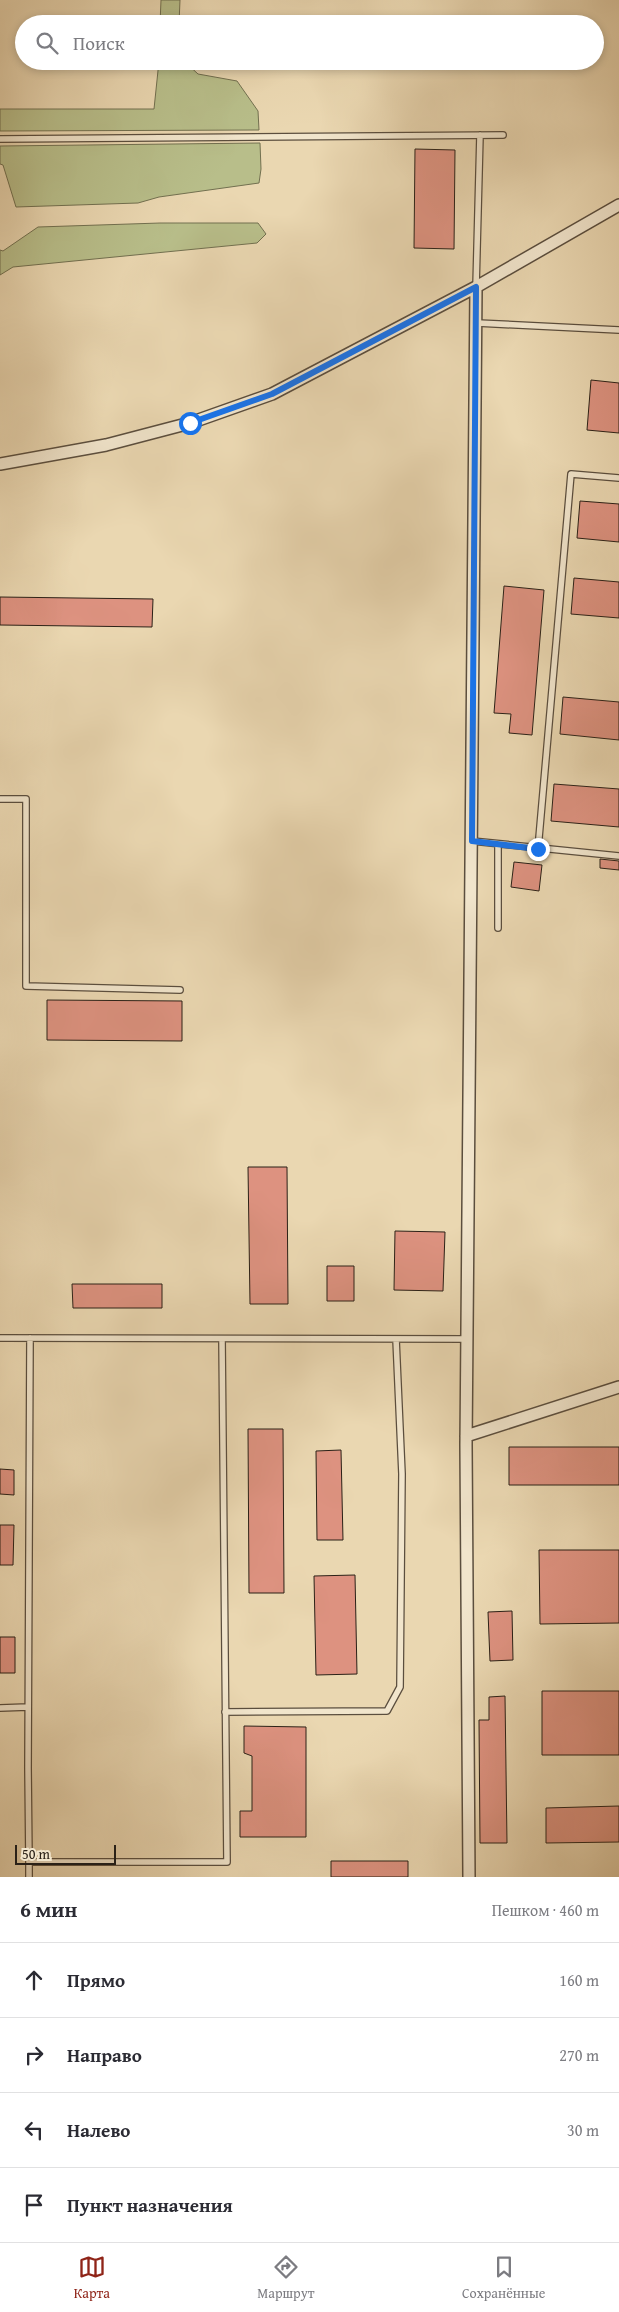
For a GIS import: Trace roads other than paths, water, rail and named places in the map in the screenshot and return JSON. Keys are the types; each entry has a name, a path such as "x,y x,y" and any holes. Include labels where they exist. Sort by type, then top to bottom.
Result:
{"street":[{"path":"0,464 106,445 190,423 272,394 476,287 619,205"},
{"path":"469,1877 466,1436 476,287"},
{"path":"466,1436 619,1387"}],"lane":[{"path":"476,287 480,135"},
{"path":"0,139 504,135"},
{"path":"477,323 619,330"},
{"path":"538,849 571,474 619,478"},
{"path":"0,800 26,799 26,986 180,990"},
{"path":"472,841 619,856"},
{"path":"498,844 498,928"},
{"path":"0,1338 467,1339"},
{"path":"29,1877 30,1338"},
{"path":"29,1862 227,1862 222,1339"},
{"path":"225,1712 387,1711 400,1687 402,1474 396,1339"},
{"path":"0,1708 28,1708"}]}
